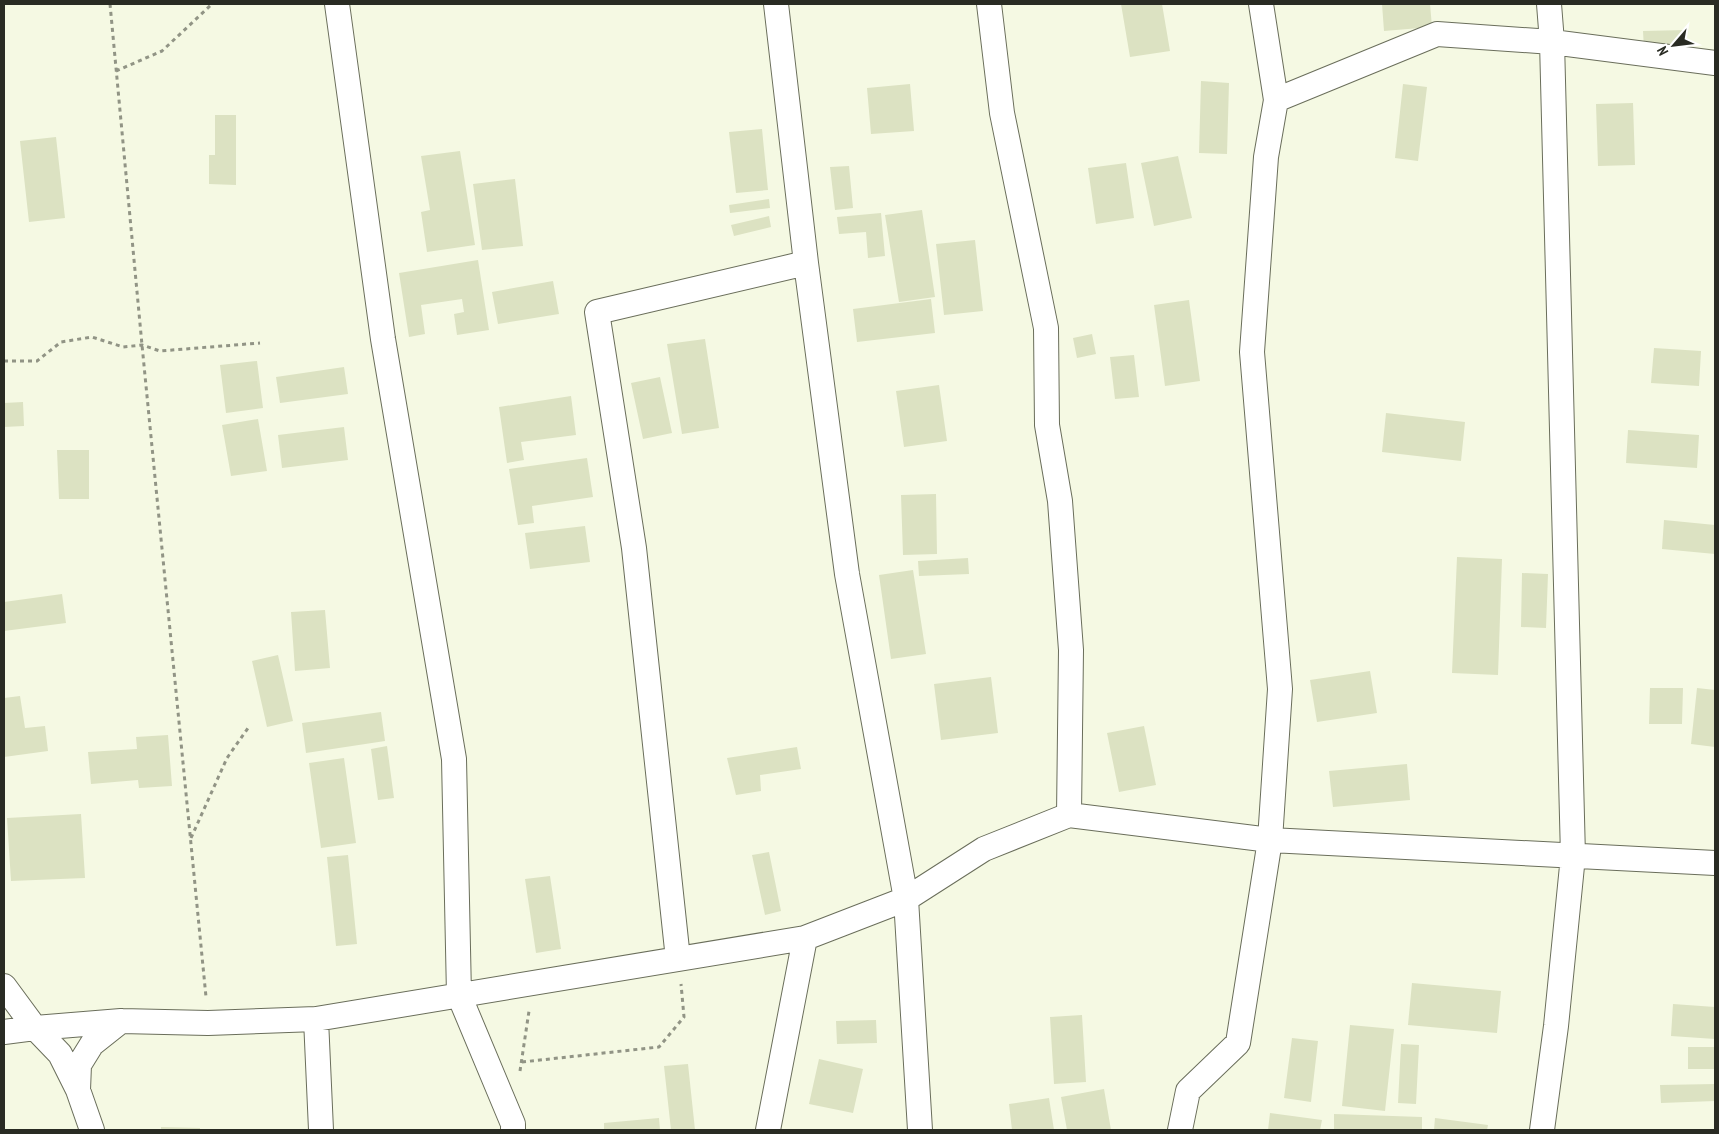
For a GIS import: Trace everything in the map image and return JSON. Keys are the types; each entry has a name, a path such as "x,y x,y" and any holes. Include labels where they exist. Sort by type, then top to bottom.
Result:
{"street":[{"path":"337,4 383,339 454,759 459,995 513,1124 513,1130"},
{"path":"776,4 806,263 847,574 906,899 920,1130"},
{"path":"989,4 1002,113 1046,328 1047,425 1060,501 1070,650 1069,815"},
{"path":"1180,1130 1188,1091 1238,1043 1270,840 1280,689 1252,352 1266,157 1276,100 1261,4"},
{"path":"1542,1130 1556,1026 1573,856 1552,42 1548,4"},
{"path":"1276,100 1437,34 1552,42 1715,63"},
{"path":"678,959 634,548 597,312 806,263"},
{"path":"4,1032 121,1021 208,1023 316,1019 805,938 906,899 984,849 1069,815 1270,840 1715,863"},
{"path":"768,1130 805,938"},
{"path":"4,986 36,1028 60,1054 78,1090 92,1130"},
{"path":"316,1019 321,1130"},
{"path":"78,1090 79,1065 92,1044 121,1021"}],"path":[{"path":"110,4 208,1023"},
{"path":"116,71 162,51 212,4"},
{"path":"4,361 37,361 61,342 92,338 123,346 142,345 160,351 260,343"},
{"path":"190,838 227,758 248,728"},
{"path":"522,1062 659,1047 684,1017 678,959"},
{"path":"519,1080 533,983"}],"building":[{"path":"1121,4 1162,4 1170,51 1130,57"},
{"path":"1382,4 1430,4 1432,27 1384,31"},
{"path":"1686,30 1686,48 1644,49 1643,31"},
{"path":"1201,81 1229,83 1227,154 1199,153"},
{"path":"910,84 914,131 871,134 867,88"},
{"path":"1403,84 1427,87 1418,161 1395,158"},
{"path":"1633,103 1635,165 1598,166 1596,104"},
{"path":"215,115 236,115 236,185 209,184 209,155 215,155"},
{"path":"762,129 768,190 736,193 729,132"},
{"path":"56,137 65,218 29,222 20,141"},
{"path":"460,151 475,245 427,252 421,212 430,210 421,156"},
{"path":"1178,156 1192,218 1154,226 1141,163"},
{"path":"1126,163 1134,218 1096,224 1088,168"},
{"path":"849,166 853,208 835,210 830,167"},
{"path":"515,179 523,246 482,250 473,184"},
{"path":"769,199 770,208 730,213 729,205"},
{"path":"922,210 935,297 899,302 885,215"},
{"path":"881,213 885,256 868,258 866,232 839,234 837,217"},
{"path":"769,216 771,227 734,236 731,225"},
{"path":"975,240 983,311 944,315 936,244"},
{"path":"478,260 489,330 457,335 454,314 464,312 462,299 421,305 425,334 409,337 399,273"},
{"path":"553,281 559,314 498,324 492,292"},
{"path":"931,299 935,333 857,342 853,309"},
{"path":"1189,300 1200,381 1165,386 1154,305"},
{"path":"1092,334 1096,354 1077,358 1073,338"},
{"path":"705,339 719,428 682,434 667,344"},
{"path":"1654,348 1701,351 1699,386 1651,383"},
{"path":"1134,355 1139,397 1115,399 1110,357"},
{"path":"257,361 263,408 226,413 220,365"},
{"path":"344,367 348,394 280,403 276,377"},
{"path":"660,377 672,433 643,439 631,383"},
{"path":"939,385 947,441 904,447 896,391"},
{"path":"571,396 576,435 521,442 524,460 507,463 499,407"},
{"path":"23,402 24,426 4,427 4,403"},
{"path":"1386,413 1465,422 1461,461 1382,452"},
{"path":"258,419 267,471 231,476 222,425"},
{"path":"344,427 348,460 282,468 278,435"},
{"path":"1628,430 1699,435 1697,468 1626,463"},
{"path":"57,450 89,450 89,499 59,499"},
{"path":"587,458 593,497 532,506 534,523 518,525 509,469"},
{"path":"936,494 937,554 903,555 901,495"},
{"path":"1664,520 1715,525 1715,554 1662,549"},
{"path":"585,526 590,562 530,569 525,533"},
{"path":"1457,557 1502,559 1498,675 1452,673"},
{"path":"968,558 969,574 919,576 918,561"},
{"path":"913,570 926,654 891,659 879,575"},
{"path":"1522,573 1548,574 1546,628 1521,627"},
{"path":"62,594 66,623 4,631 4,602"},
{"path":"325,610 330,668 295,671 291,612"},
{"path":"278,655 293,721 267,727 252,661"},
{"path":"1370,671 1377,713 1317,722 1310,680"},
{"path":"991,677 998,733 941,740 934,684"},
{"path":"1650,688 1683,688 1682,724 1649,724"},
{"path":"1697,688 1715,690 1715,747 1691,744"},
{"path":"20,696 25,728 45,726 48,751 4,757 4,698"},
{"path":"381,712 385,741 306,753 302,723"},
{"path":"1144,726 1156,785 1119,792 1107,733"},
{"path":"168,735 172,786 139,788 138,780 91,784 88,752 137,749 136,737"},
{"path":"387,746 394,798 378,800 371,749"},
{"path":"797,747 801,769 760,775 761,791 736,795 727,758"},
{"path":"344,758 356,843 321,848 309,763"},
{"path":"1407,764 1410,800 1333,807 1329,771"},
{"path":"81,814 85,878 11,881 7,818"},
{"path":"769,852 781,911 765,915 752,855"},
{"path":"348,855 357,944 336,946 327,857"},
{"path":"550,876 561,949 536,953 525,879"},
{"path":"1412,983 1501,991 1497,1033 1408,1025"},
{"path":"1673,1004 1715,1007 1715,1039 1671,1036"},
{"path":"1082,1015 1086,1082 1054,1084 1050,1017"},
{"path":"876,1020 877,1043 837,1044 836,1021"},
{"path":"1350,1025 1394,1029 1385,1111 1342,1106"},
{"path":"1292,1038 1318,1041 1311,1102 1284,1098"},
{"path":"1401,1044 1419,1045 1416,1104 1398,1103"},
{"path":"1688,1047 1715,1047 1715,1069 1688,1069"},
{"path":"819,1059 863,1069 853,1113 809,1104"},
{"path":"688,1064 695,1130 671,1130 664,1066"},
{"path":"1715,1084 1715,1101 1661,1103 1660,1085"},
{"path":"1104,1089 1111,1130 1067,1130 1061,1097"},
{"path":"1049,1098 1054,1130 1012,1130 1009,1104"},
{"path":"1270,1113 1322,1120 1320,1130 1268,1130"},
{"path":"1334,1114 1422,1117 1422,1130 1334,1130"},
{"path":"659,1118 660,1130 604,1130 604,1123"},
{"path":"1435,1118 1488,1125 1487,1130 1434,1130"},
{"path":"161,1127 200,1128 200,1130 161,1130"}]}
